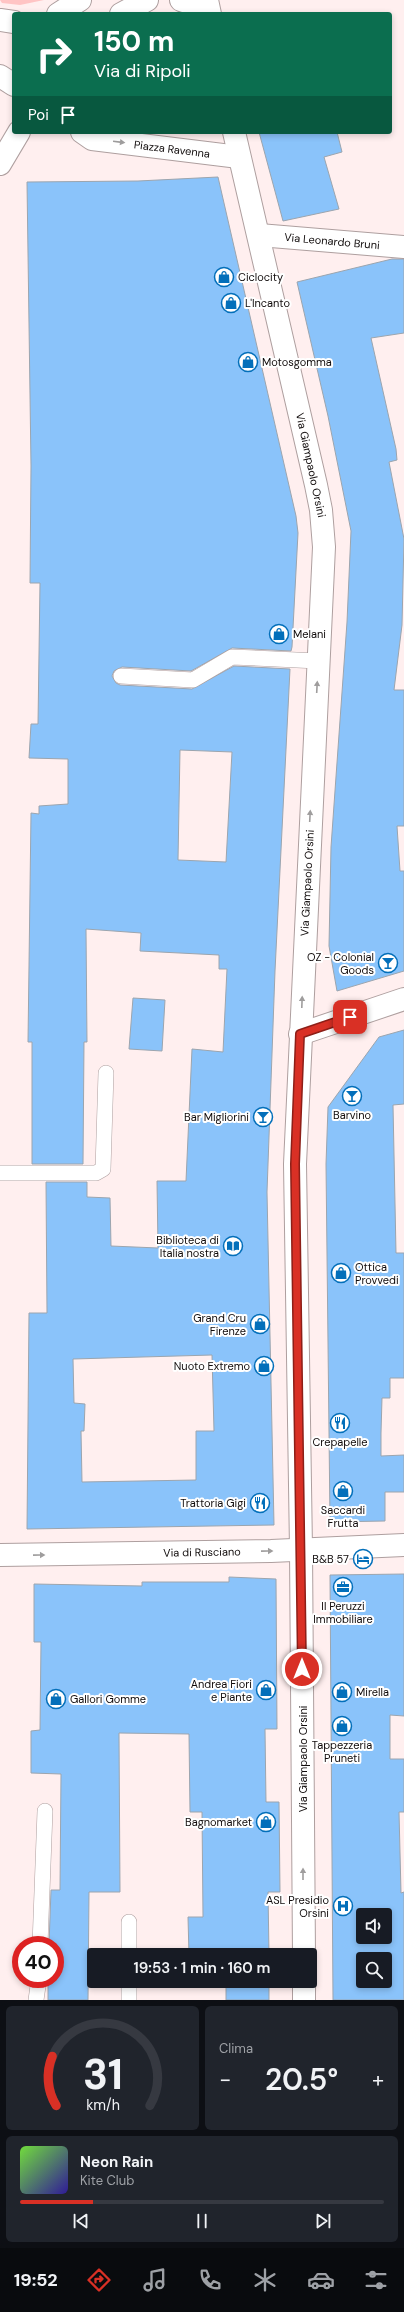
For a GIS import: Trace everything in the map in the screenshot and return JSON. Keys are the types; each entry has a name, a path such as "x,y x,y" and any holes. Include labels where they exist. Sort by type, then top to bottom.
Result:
{"street":[{"path":"61,12 80,0"},
{"path":"124,12 147,0"},
{"path":"181,0 193,4 203,12"},
{"path":"207,0 210,12"},
{"path":"0,20 12,22"},
{"path":"0,76 12,84"},
{"path":"0,164 18,134"},
{"name":"Piazza Ravenna","path":"85,134 92,139 239,157"},
{"path":"234,134 239,157"},
{"name":"Via Giampaolo Orsini","path":"239,157 259,235 321,510 324,547 295,1164 301,1549 304,1948"},
{"name":"Via Leonardo Bruni","path":"259,235 404,247"},
{"path":"300,1034 404,999"},
{"name":"Via di Rusciano","path":"0,1555 301,1549 404,1545"},
{"path":"304,1988 304,2000"}],"lane":[{"path":"121,676 193,680 232,658 318,661"},
{"path":"0,1173 96,1173 103,1169 106,1073"},
{"path":"40,1936 45,1811"},
{"path":"129,1922 129,1948"},
{"path":"36,2000 38,1988"},
{"path":"129,1988 129,2000"}],"shaded area":[{"path":"0,0 44,0 20,5 2,3"}],"building":[{"path":"260,134 338,134 342,152 324,157 339,209 283,221"},
{"path":"218,177 296,516 298,533 291,651 232,648 191,671 122,667 114,671 112,676 116,683 120,685 192,689 234,666 290,669 275,971 267,1192 274,1525 27,1529 29,1313 47,1313 46,1182 87,1182 87,1197 110,1198 111,1246 158,1248 157,1181 186,1181 192,1049 223,1052 227,969 219,969 219,955 140,951 141,933 86,929 87,1042 84,1042 83,1164 32,1164 32,1042 28,1042 31,813 39,814 39,806 68,804 68,759 29,758 31,724 38,724 40,583 30,583 31,466 27,182 138,181","holes":["180,750 232,752 226,862 178,860","212,1355 214,1431 196,1431 196,1480 82,1482 81,1431 84,1431 85,1404 74,1403 73,1359"]},
{"path":"392,259 404,259 404,333 371,338 396,449 397,460 389,462 404,539 402,625 394,690 404,690 404,826 397,826 400,871 404,871 404,971 337,991 329,946 331,847 347,622 351,531 328,416 297,282"},
{"path":"133,998 165,1000 162,1051 129,1049"},
{"path":"404,1030 404,1104 393,1105 396,1253 404,1253 404,1378 390,1378 390,1398 382,1398 381,1456 404,1455 404,1492 385,1492 385,1521 330,1522 326,1164 328,1107 379,1037"},
{"path":"404,1574 404,1716 390,1715 390,1759 404,1759 404,1812 399,1812 401,1893 404,1892 404,2000 333,2000 330,1575"},
{"path":"229,1577 276,1579 277,1729 265,1729 266,1802 279,1802 280,1892 268,1892 269,1948 189,1948 188,1917 203,1917 202,1812 190,1812 189,1734 119,1733 120,1892 89,1892 88,1948 87,1948 88,2000 48,2000 48,1988 64,1988 64,1936 49,1936 51,1890 60,1890 61,1774 31,1773 31,1731 40,1730 41,1642 34,1642 34,1584 142,1586 142,1582 229,1582"},
{"path":"226,1988 269,1988 269,2000 226,2000"}],"place":[{"name":"Ciclocity","path":"224,277"},
{"name":"L'Incanto","path":"231,303"},
{"name":"Motosgomma","path":"248,362"},
{"name":"Melani","path":"279,634"},
{"name":"OZ - Colonial Goods","path":"388,963"},
{"name":"Barvino","path":"352,1096"},
{"name":"Bar Migliorini","path":"263,1117"},
{"name":"Biblioteca di Italia nostra","path":"233,1246"},
{"name":"Ottica Provvedi","path":"341,1273"},
{"name":"Grand Cru Firenze","path":"260,1324"},
{"name":"Nuoto Extremo","path":"264,1366"},
{"name":"Crepapelle","path":"340,1423"},
{"name":"Saccardi Frutta","path":"343,1491"},
{"name":"Trattoria Gigi","path":"260,1503"},
{"name":"B&B 57","path":"363,1559"},
{"name":"Il Peruzzi Immobiliare","path":"343,1587"},
{"name":"Andrea Fiori e Piante","path":"266,1690"},
{"name":"Mirella","path":"342,1692"},
{"name":"Gallori Gomme","path":"56,1699"},
{"name":"Tappezzeria Pruneti","path":"342,1726"},
{"name":"Bagnomarket","path":"266,1822"},
{"name":"ASL Presidio Orsini","path":"343,1906"}],"route":[{"path":"302,1669 295,1164 300,1034 350,1017"}]}
